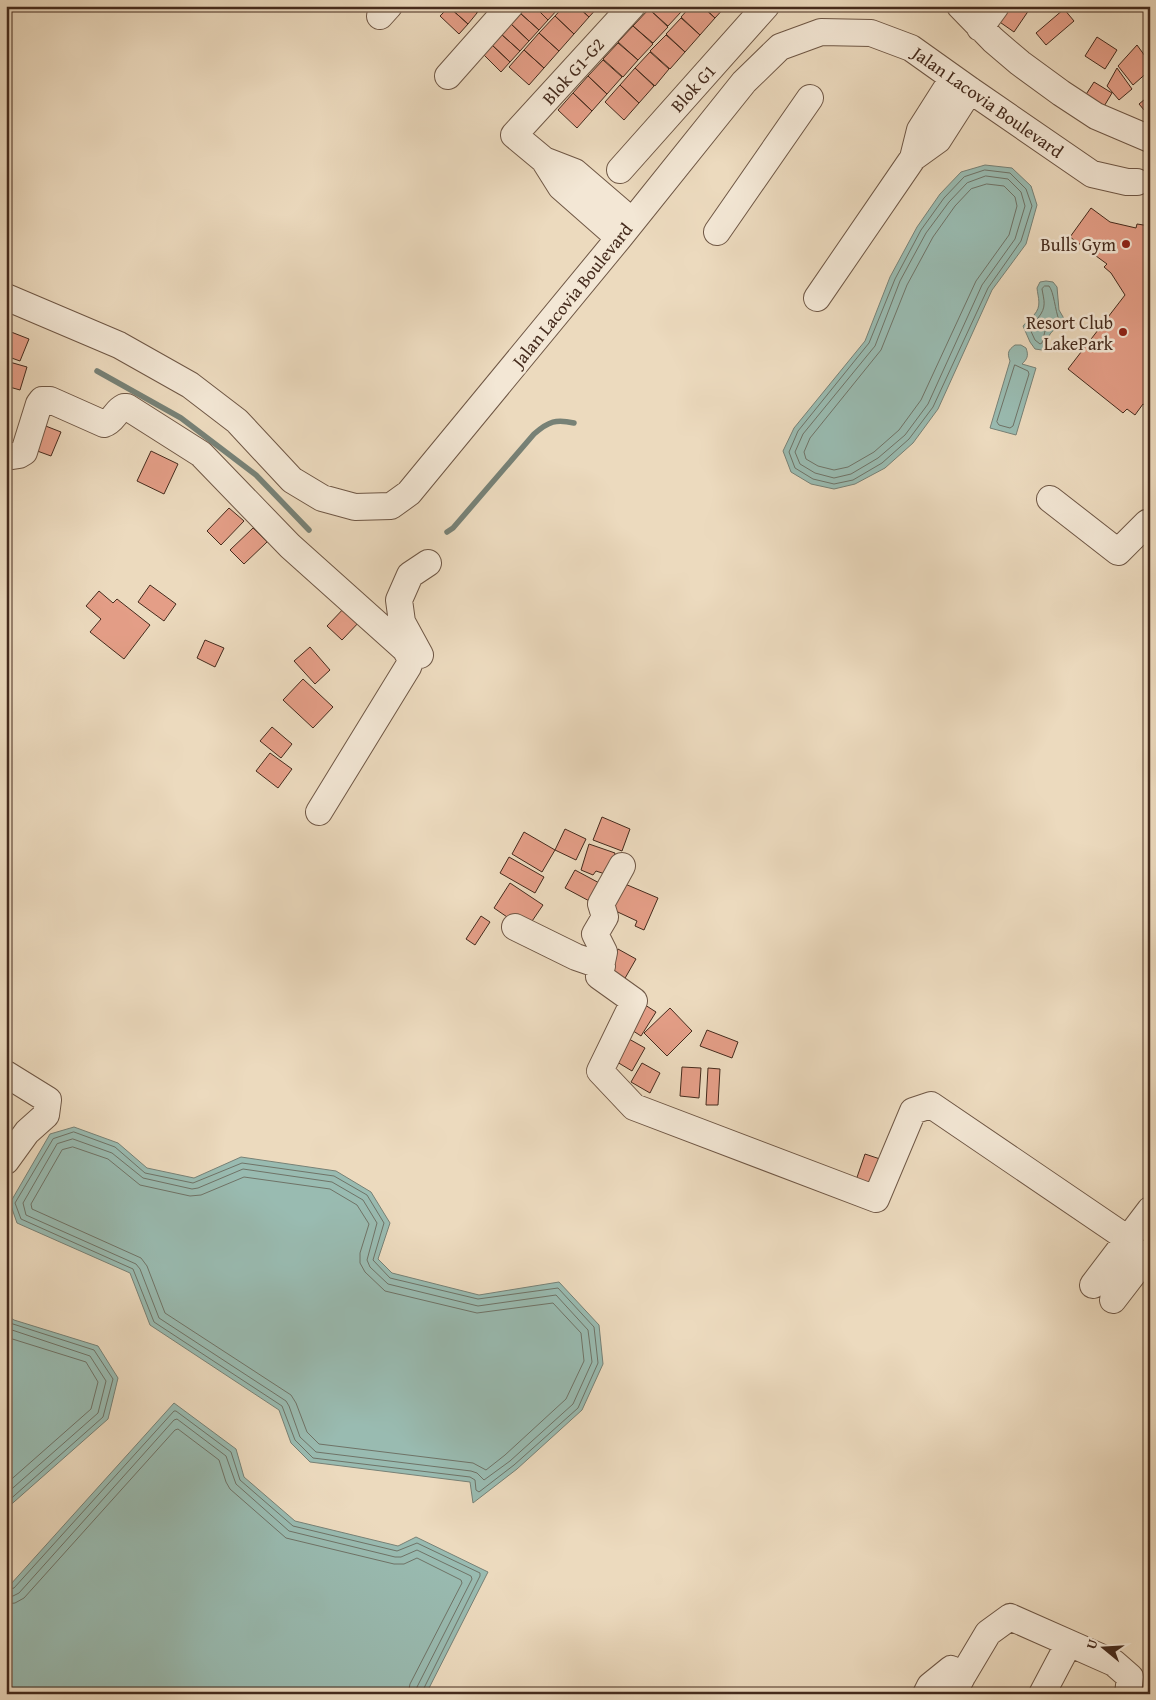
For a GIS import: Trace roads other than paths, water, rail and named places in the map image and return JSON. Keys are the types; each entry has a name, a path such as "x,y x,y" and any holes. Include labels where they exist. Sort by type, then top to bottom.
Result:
{"street":[{"path":"448,76 510,6"},
{"name":"Blok G1-G2","path":"626,229 575,172 544,160 514,136 632,6"},
{"name":"Blok G1","path":"620,170 766,6"},
{"path":"960,6 980,28 1020,63 1096,116 1150,139"},
{"path":"980,28 996,6"},
{"name":"Jalan Lacovia Boulevard","path":"6,297 119,345 190,385 237,421 292,480 322,498 355,507 391,506 409,493 744,82 780,47 821,32 871,33 911,48 1092,174 1127,182 1146,182"},
{"path":"817,298 913,158 938,140 962,84"},
{"path":"717,232 810,98"},
{"path":"6,457 19,455 24,452 39,404 42,400 50,400 104,424 111,422 124,406 201,454 290,546 386,634 405,649 411,660"},
{"path":"1050,499 1118,552 1147,523 1150,524"},
{"path":"319,812 411,660 420,655 402,622 399,600 410,575 428,564"},
{"path":"622,866 600,904 605,917 596,934 604,952 599,976 634,1001 600,1071 634,1106 876,1199 913,1111 931,1105 1139,1245"},
{"path":"515,928 576,957 602,966"},
{"path":"6,1074 48,1100 46,1115 27,1132 6,1161"},
{"path":"1103,1293 1139,1245 1150,1210"},
{"path":"958,1684 988,1633 1010,1617 1114,1664 1130,1677 1128,1694"},
{"path":"1042,1694 1069,1643"},
{"path":"926,1694 930,1686 951,1669 958,1684"}],"water":[{"path":"985,165 1012,168 1031,186 1037,205 1026,244 992,290 938,409 913,443 885,468 855,484 834,489 811,484 791,472 783,451 794,428 865,341 890,277 917,227 940,194 961,172"},
{"path":"1040,282 1053,282 1057,287 1059,310 1066,322 1050,334 1048,346 1042,350 1035,349 1023,326 1036,312 1039,302 1037,288"},
{"path":"1015,345 1021,345 1026,348 1027,357 1022,364 1036,368 1016,435 990,428 1010,361 1009,352"},
{"path":"74,1127 118,1143 147,1168 194,1178 241,1157 336,1171 371,1192 390,1223 378,1259 392,1273 479,1295 559,1282 599,1325 603,1364 582,1410 517,1469 473,1503 470,1482 310,1462 291,1443 279,1410 150,1325 130,1273 17,1223 10,1203 50,1134"},
{"path":"6,1315 14,1320 98,1346 118,1378 108,1419 6,1509"},
{"path":"174,1403 236,1449 244,1477 295,1521 398,1546 416,1537 488,1572 426,1694 6,1694 6,1585 10,1585"}],"waterway":[{"path":"97,371 181,418 256,475 309,530"},
{"path":"447,532 453,528 534,434 553,422 574,423"}],"place":[{"name":"Bulls Gym","path":"1126,244"},
{"name":"Resort Club LakePark","path":"1123,332"}]}
